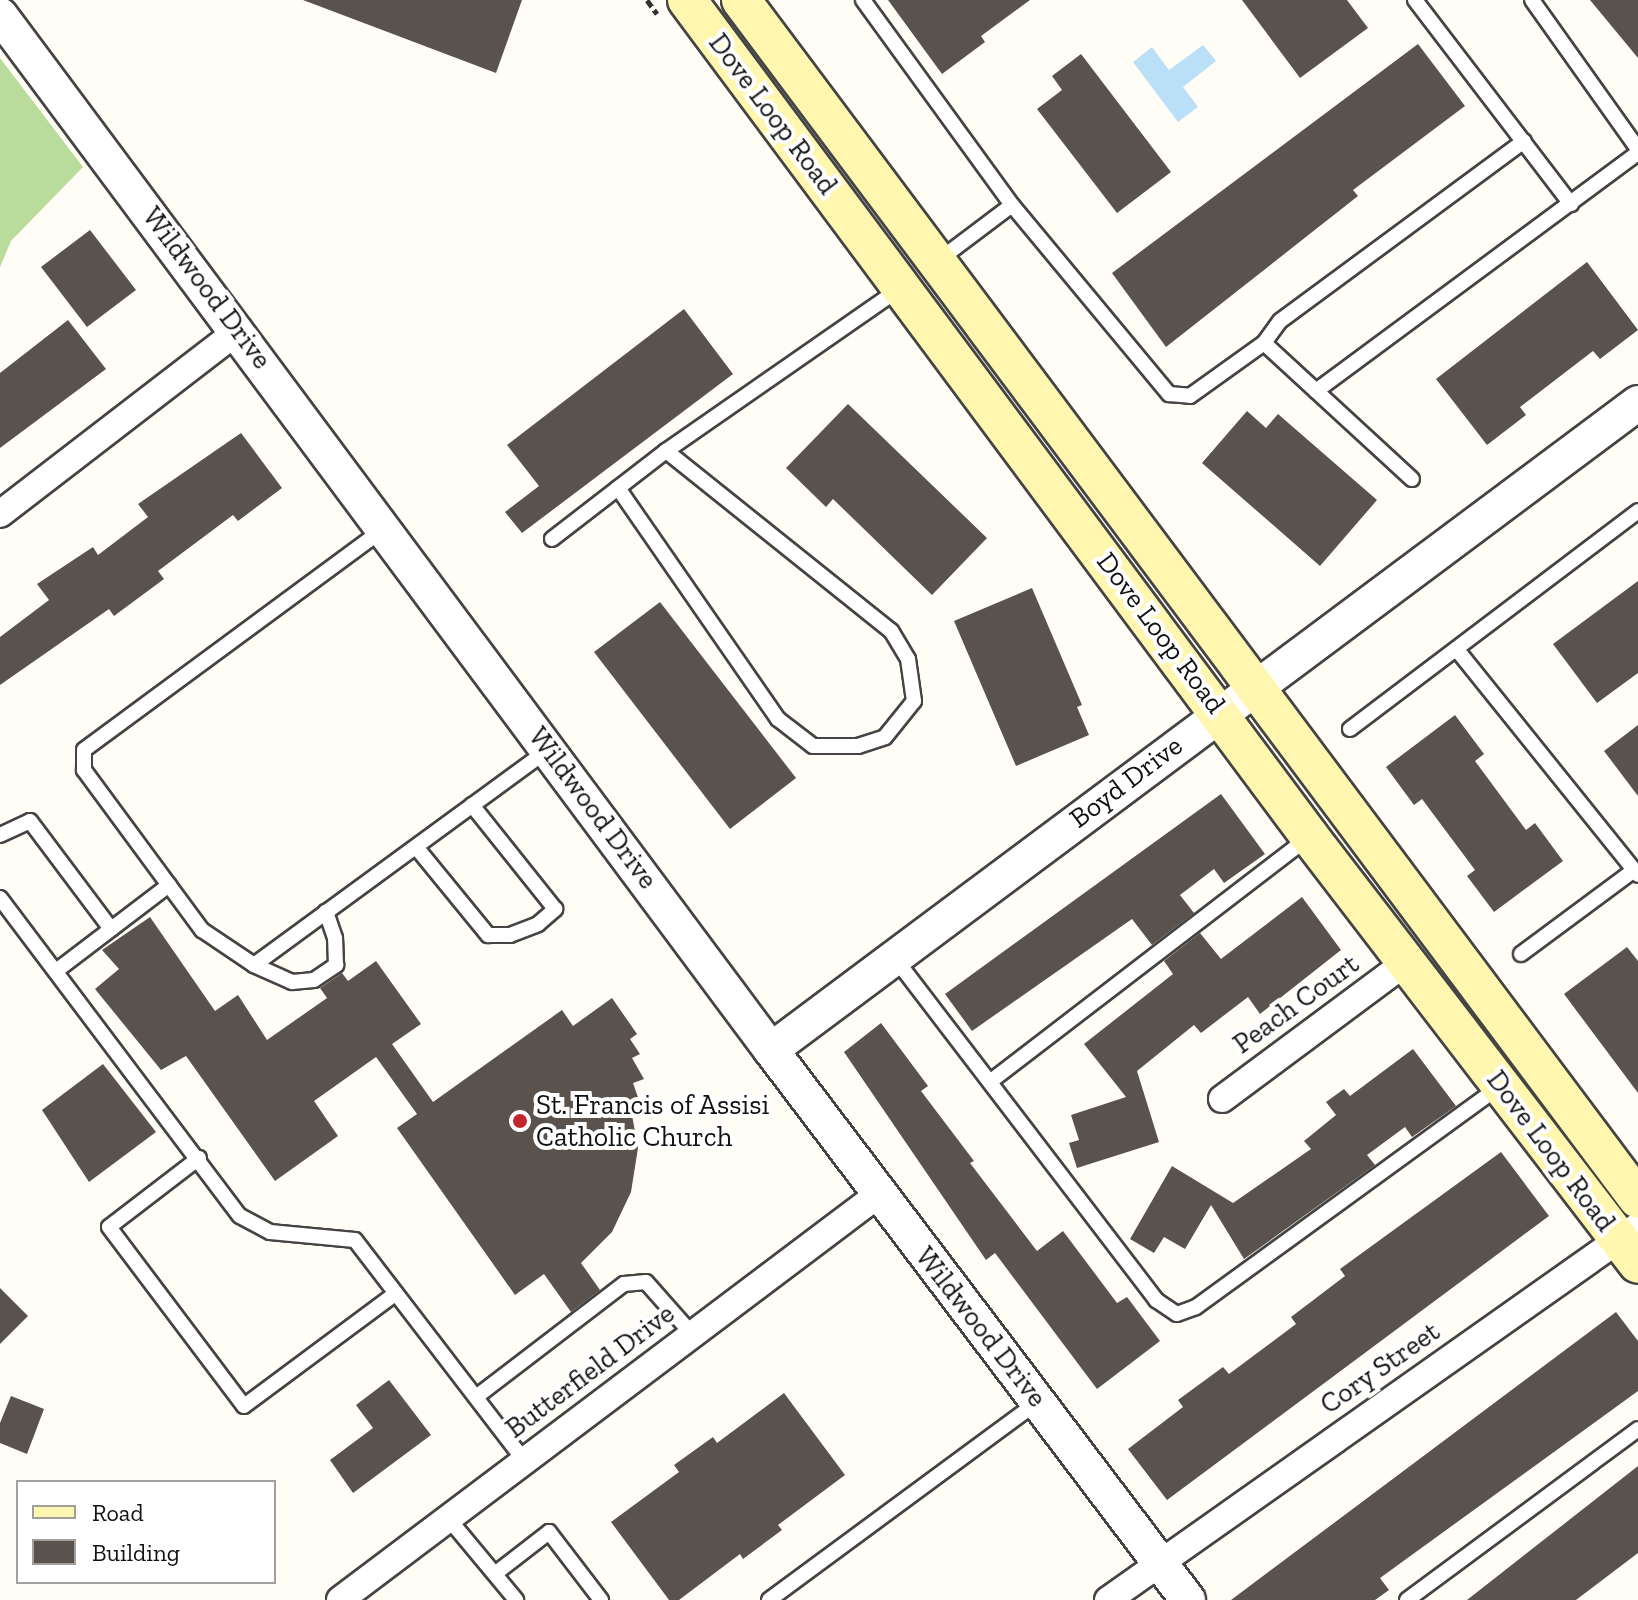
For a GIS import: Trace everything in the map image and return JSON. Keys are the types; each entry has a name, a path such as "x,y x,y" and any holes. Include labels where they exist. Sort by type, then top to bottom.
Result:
{"main road":[{"name":"Dove Loop Road","path":"687,0 1220,711 1310,837 1501,1085 1632,1244"},
{"name":"Dove Loop Road","path":"741,0 1638,1199"},
{"path":"903,286 935,263"}],"street":[{"name":"Wildwood Drive","path":"0,15 239,330 771,1050 1188,1600"},
{"path":"0,514 239,330"},
{"name":"Boyd Drive","path":"771,1050 1253,686 1638,403"},
{"name":"Peach Court","path":"1222,1099 1408,961"},
{"name":"Butterfield Drive","path":"340,1600 879,1194"},
{"name":"Cory Street","path":"1108,1600 1159,1561 1632,1244"}],"lane":[{"path":"863,0 1012,205 1169,394 1190,396 1264,343 1280,321 1524,141"},
{"path":"1415,0 1571,204"},
{"path":"1316,391 1571,204 1638,151 1532,0"},
{"path":"935,263 1012,205"},
{"path":"552,539 666,451 903,286"},
{"path":"1264,343 1412,479"},
{"path":"618,488 778,719 813,746 858,746 885,737 914,701 908,659 891,631 666,451"},
{"path":"1350,729 1458,651 1638,511"},
{"path":"326,912 335,938 336,965 314,980 292,982 254,965 202,930 84,770 84,750 385,527"},
{"path":"1458,651 1636,872 1521,954"},
{"path":"254,965 549,748"},
{"path":"416,847 488,935 510,935 538,924 555,909 472,805"},
{"path":"0,835 30,821 111,929"},
{"path":"991,1081 1310,837"},
{"path":"56,971 169,885"},
{"path":"0,898 240,1216 256,1228 355,1240 524,1460"},
{"path":"894,957 1156,1300 1177,1314 1196,1307 1501,1085"},
{"path":"199,1158 109,1227 244,1406 396,1293"},
{"path":"476,1397 624,1284 646,1282 692,1334"},
{"path":"769,1600 1039,1402"},
{"path":"1407,1600 1638,1429"},
{"path":"448,1518 516,1600"},
{"path":"496,1573 549,1532 601,1600"}],"green space":[{"path":"0,58 83,167 11,241 0,267"}],"water":[{"path":"1203,45 1216,61 1183,87 1198,107 1178,122 1133,62 1152,47 1169,70"}],"building":[{"path":"303,0 522,0 496,73"},
{"path":"888,0 1030,0 981,36 985,42 942,74"},
{"path":"1242,0 1347,0 1368,28 1300,78"},
{"path":"1590,0 1638,0 1638,58"},
{"path":"1418,44 1465,106 1353,190 1358,196 1166,347 1112,273"},
{"path":"1081,54 1171,172 1117,213 1037,109 1062,90 1052,76"},
{"path":"90,230 136,290 87,327 41,267"},
{"path":"1587,262 1638,330 1600,359 1593,351 1520,407 1526,415 1487,445 1436,379"},
{"path":"684,309 733,374 522,533 505,512 539,486 507,445"},
{"path":"68,320 106,369 0,448 0,373"},
{"path":"848,404 987,538 932,595 833,499 826,507 786,468"},
{"path":"1247,411 1266,428 1278,414 1377,500 1320,566 1202,463"},
{"path":"241,433 282,488 238,521 233,515 158,571 164,579 114,616 109,609 0,685 0,637 49,600 37,584 93,547 98,555 148,517 138,504"},
{"path":"1638,581 1638,673 1597,703 1553,644"},
{"path":"1032,588 1082,705 1077,707 1089,735 1016,766 954,621"},
{"path":"660,602 796,778 730,829 594,652"},
{"path":"1455,715 1484,754 1475,761 1526,830 1535,823 1563,861 1494,912 1467,876 1475,870 1422,799 1414,805 1386,767"},
{"path":"1638,725 1638,796 1604,751"},
{"path":"1221,794 1265,854 1224,883 1214,869 1180,895 1194,913 1152,945 1132,919 972,1031 945,994"},
{"path":"1302,897 1341,950 1260,1014 1248,997 1201,1033 1194,1025 1137,1071 1159,1142 1077,1168 1069,1143 1079,1140 1071,1115 1126,1097 1084,1044 1173,974 1164,961 1200,933 1221,959"},
{"name":"St. Francis of Assisi Catholic Church","path":"150,917 215,1011 238,995 267,1040 327,998 320,988 342,973 348,981 376,961 421,1024 392,1044 433,1102 562,1010 573,1026 612,998 637,1034 630,1039 640,1054 632,1058 644,1079 633,1083 640,1103 630,1104 638,1148 631,1192 612,1232 581,1263 600,1290 571,1312 544,1274 515,1295 397,1128 417,1114 376,1057 314,1101 338,1136 275,1181 186,1056 161,1070 95,989 119,969 102,950"},
{"path":"1627,947 1638,961 1638,1093 1564,994"},
{"path":"881,1023 928,1086 921,1091 974,1161 970,1163 1037,1251 1063,1231 1117,1303 1127,1297 1160,1341 1097,1389 995,1253 986,1260 844,1052"},
{"path":"1413,1049 1456,1106 1412,1137 1405,1127 1367,1155 1375,1165 1244,1259 1211,1205 1185,1249 1164,1237 1154,1253 1130,1239 1172,1166 1233,1203 1311,1149 1304,1141 1336,1115 1326,1102 1344,1089 1350,1096"},
{"path":"103,1064 156,1132 89,1182 42,1110"},
{"path":"1501,1152 1549,1216 1167,1500 1128,1449 1183,1407 1178,1400 1223,1367 1229,1374 1296,1324 1291,1317 1345,1276 1340,1269"},
{"path":"0,1288 28,1316 0,1344"},
{"path":"1616,1312 1638,1341 1638,1391 1380,1578 1389,1590 1375,1600 1231,1600"},
{"path":"389,1380 431,1435 353,1493 330,1460 373,1428 356,1405"},
{"path":"784,1393 845,1475 778,1525 782,1530 743,1559 740,1554 679,1600 669,1600 611,1522 679,1472 674,1465 713,1437 717,1443"},
{"path":"11,1396 44,1409 27,1454 0,1443 0,1423"},
{"path":"1638,1466 1638,1553 1576,1600 1467,1600"}],"place":[{"name":"St. Francis of Assisi Catholic Church","path":"520,1121"}]}
